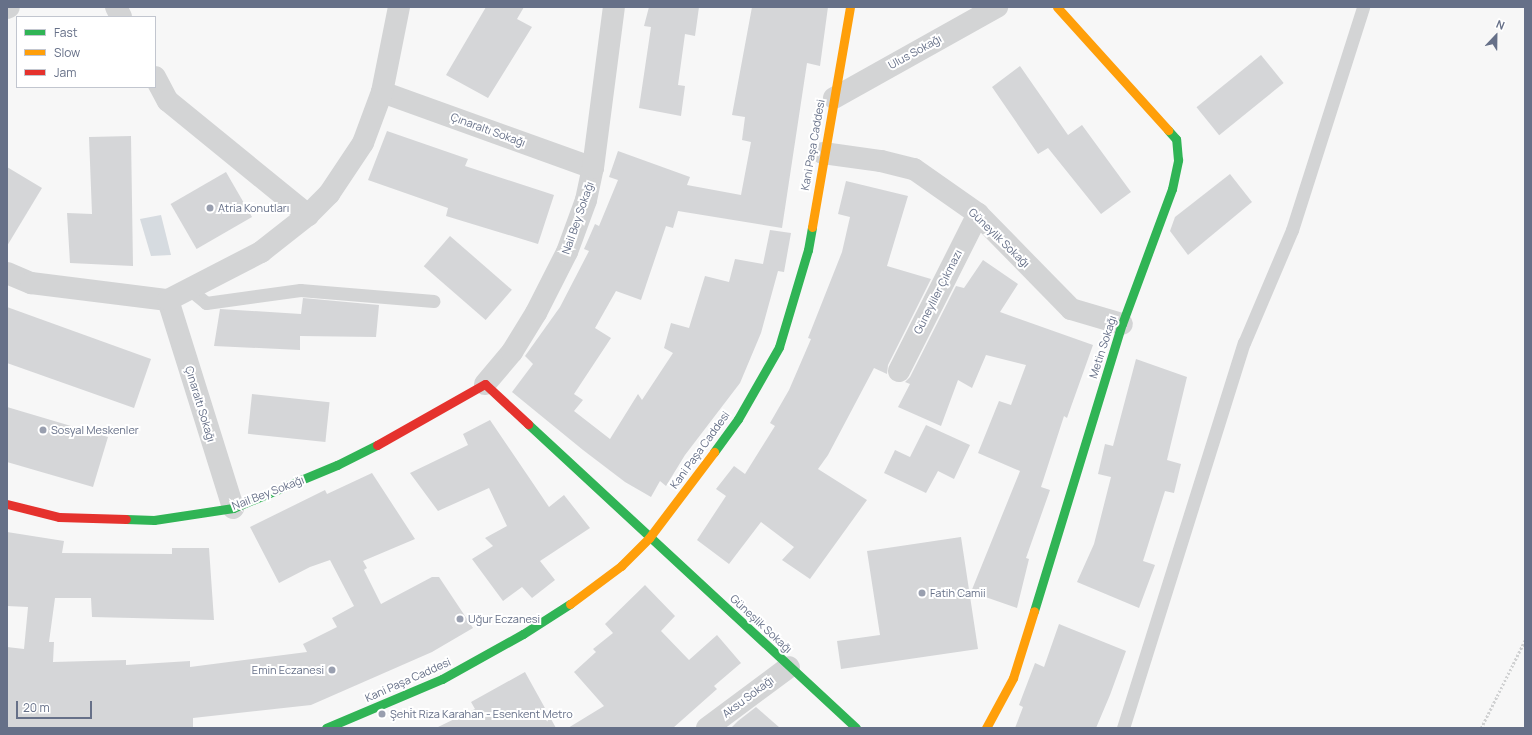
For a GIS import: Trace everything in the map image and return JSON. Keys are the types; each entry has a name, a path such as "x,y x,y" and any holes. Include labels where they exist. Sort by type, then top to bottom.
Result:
{"street":[{"path":"116,7 120,16"},
{"path":"7,273 31,283 168,300 261,252 308,215 329,194 363,143 382,92 399,7"},
{"name":"Nail Bey Sokağı","path":"7,504 59,517 154,520 233,508 337,465 414,426 485,384 512,352 536,313 567,252 586,200 594,168 614,7"},
{"name":"Kani Paşa Caddesi","path":"326,728 442,679 523,634 591,590 621,566 649,538 738,419 779,347 808,250 823,153 850,7"},
{"name":"Ulus Sokağı","path":"834,98 997,7"},
{"name":"Metin Sokağı","path":"986,728 1013,678 1122,324 1172,189 1178,160 1176,139 1057,7"},
{"path":"156,79 168,101 308,215"},
{"name":"Çınaraltı Sokağı","path":"382,92 594,168"},
{"name":"Güneylik Sokağı","path":"823,153 881,161 914,169 978,214 1071,308 1122,324"},
{"name":"Güneyliler Çıkmazı","path":"899,371 978,214"},
{"name":"Çınaraltı Sokağı","path":"168,300 233,508"},
{"path":"485,384 649,538"},
{"name":"Güneşlik Sokağı","path":"649,538 856,728"},
{"name":"Aksu Sokağı","path":"707,728 789,666"}],"lane":[{"path":"1123,728 1244,343 1292,230 1363,7"},
{"path":"189,289 193,295 206,303 300,290 434,301"}],"path":[{"path":"1480,728 1525,640"}],"shaded area":[{"path":"161,215 171,255 151,256 140,219"}],"building":[{"path":"486,7 524,7 517,19 532,27 488,98 446,75"},
{"path":"649,7 699,7 695,36 685,34 678,85 685,86 681,116 639,108 651,27 644,26"},
{"path":"752,7 828,7 820,66 807,63 782,228 678,211 673,228 666,226 641,300 616,291 595,328 611,338 574,394 583,400 574,411 610,439 638,394 642,400 673,353 664,348 671,323 689,328 705,276 729,282 735,259 763,264 770,230 791,233 784,272 778,271 761,333 740,383 685,455 666,486 660,481 651,497 625,482 512,392 533,364 525,356 560,307 589,251 584,249 595,224 599,226 618,180 609,177 618,151 690,177 687,185 741,195 751,142 742,140 745,117 732,115"},
{"path":"1261,55 1284,83 1219,135 1196,107"},
{"path":"1020,66 1068,135 1082,125 1131,192 1101,214 1048,148 1038,154 992,87"},
{"path":"387,131 468,159 465,166 554,195 538,244 446,216 448,208 368,180"},
{"path":"131,136 133,266 70,263 67,213 92,214 89,137"},
{"path":"7,167 42,188 7,246"},
{"name":"Atria Konutları","path":"226,172 252,217 197,249 171,204"},
{"path":"1230,174 1252,202 1188,255 1170,231 1175,217"},
{"path":"846,181 908,196 887,266 931,279 888,365 887,374 874,368 828,455 818,469 867,500 810,579 782,560 794,547 761,522 729,564 697,540 726,496 716,489 734,466 745,474 775,426 770,423 789,390 811,339 808,338 842,252 850,217 838,214"},
{"path":"450,236 512,290 486,320 424,266"},
{"path":"983,260 1018,284 1000,312 1093,345 1067,418 1064,416 1041,487 1050,490 1026,558 1029,559 1017,608 971,592 1020,471 978,453 999,401 1011,405 1026,365 986,355 972,388 958,380 941,426 898,407 910,384 905,382 910,377 956,286 964,288"},
{"path":"303,298 379,305 376,337 300,336 300,350 214,346 220,309 301,314"},
{"path":"7,307 151,359 134,408 7,363"},
{"path":"1136,359 1187,377 1167,460 1181,464 1174,493 1165,491 1143,561 1155,565 1139,608 1077,582 1094,544 1111,477 1098,474 1105,444 1113,446"},
{"path":"252,394 330,402 325,442 248,434"},
{"path":"7,407 108,437 93,487 7,462"},
{"path":"490,420 549,507 564,495 590,528 540,561 555,580 532,598 522,587 503,601 472,559 493,546 485,538 507,526 489,488 438,511 410,473 468,445 463,434"},
{"path":"926,425 970,445 954,479 938,471 926,493 884,473 895,450 910,457"},
{"path":"372,473 415,539 363,561 367,568 364,570 381,604 432,577 439,577 473,628 432,652 311,705 193,718 193,727 7,728 7,647 24,649 28,607 7,606 7,532 64,541 62,553 172,554 172,548 209,548 214,620 92,617 91,598 55,598 49,642 54,642 53,662 126,660 126,665 190,661 190,667 307,652 303,644 337,627 332,618 354,606 330,560 310,567 279,583 250,527 325,490 327,494"},
{"name":"Fatih Camii","path":"961,537 978,649 841,669 837,641 880,635 867,551"},
{"path":"645,585 675,616 661,631 689,660 717,635 741,663 714,686 717,689 673,728 568,728 604,706 574,672 596,652 593,649 613,633 605,624"},
{"path":"1059,624 1126,651 1110,695 1096,728 1015,728 1023,707 1019,705 1035,663 1044,667"},
{"path":"525,672 556,728 436,728 475,709 471,702"},
{"path":"756,707 780,728 731,728 738,721"}],"traffic: fast":[{"path":"1034,611 1122,324 1172,189 1178,160 1176,139 1168,130"},
{"path":"714,452 738,419 779,347 808,250 812,227"},
{"path":"528,424 856,728"},
{"path":"126,519 154,520 233,508 337,465 377,445"},
{"path":"326,728 442,679 523,634 570,604"}],"traffic: slow":[{"path":"812,227 850,7"},
{"path":"1057,7 1168,130"},
{"path":"570,604 621,566 649,538 714,452"},
{"path":"986,728 1013,678 1034,611"}],"traffic: jam":[{"path":"377,445 485,384 528,424"},
{"path":"7,504 59,517 126,519"}],"place":[{"name":"Atria Konutları","path":"210,208"},
{"name":"Sosyal Meskenler","path":"43,430"},
{"name":"Fatih Camii","path":"922,593"},
{"name":"Uğur Eczanesi","path":"460,619"},
{"name":"Emin Eczanesi","path":"332,670"},
{"name":"Şehi̇t Riza Karahan - Esenkent Metro","path":"382,714"}]}
